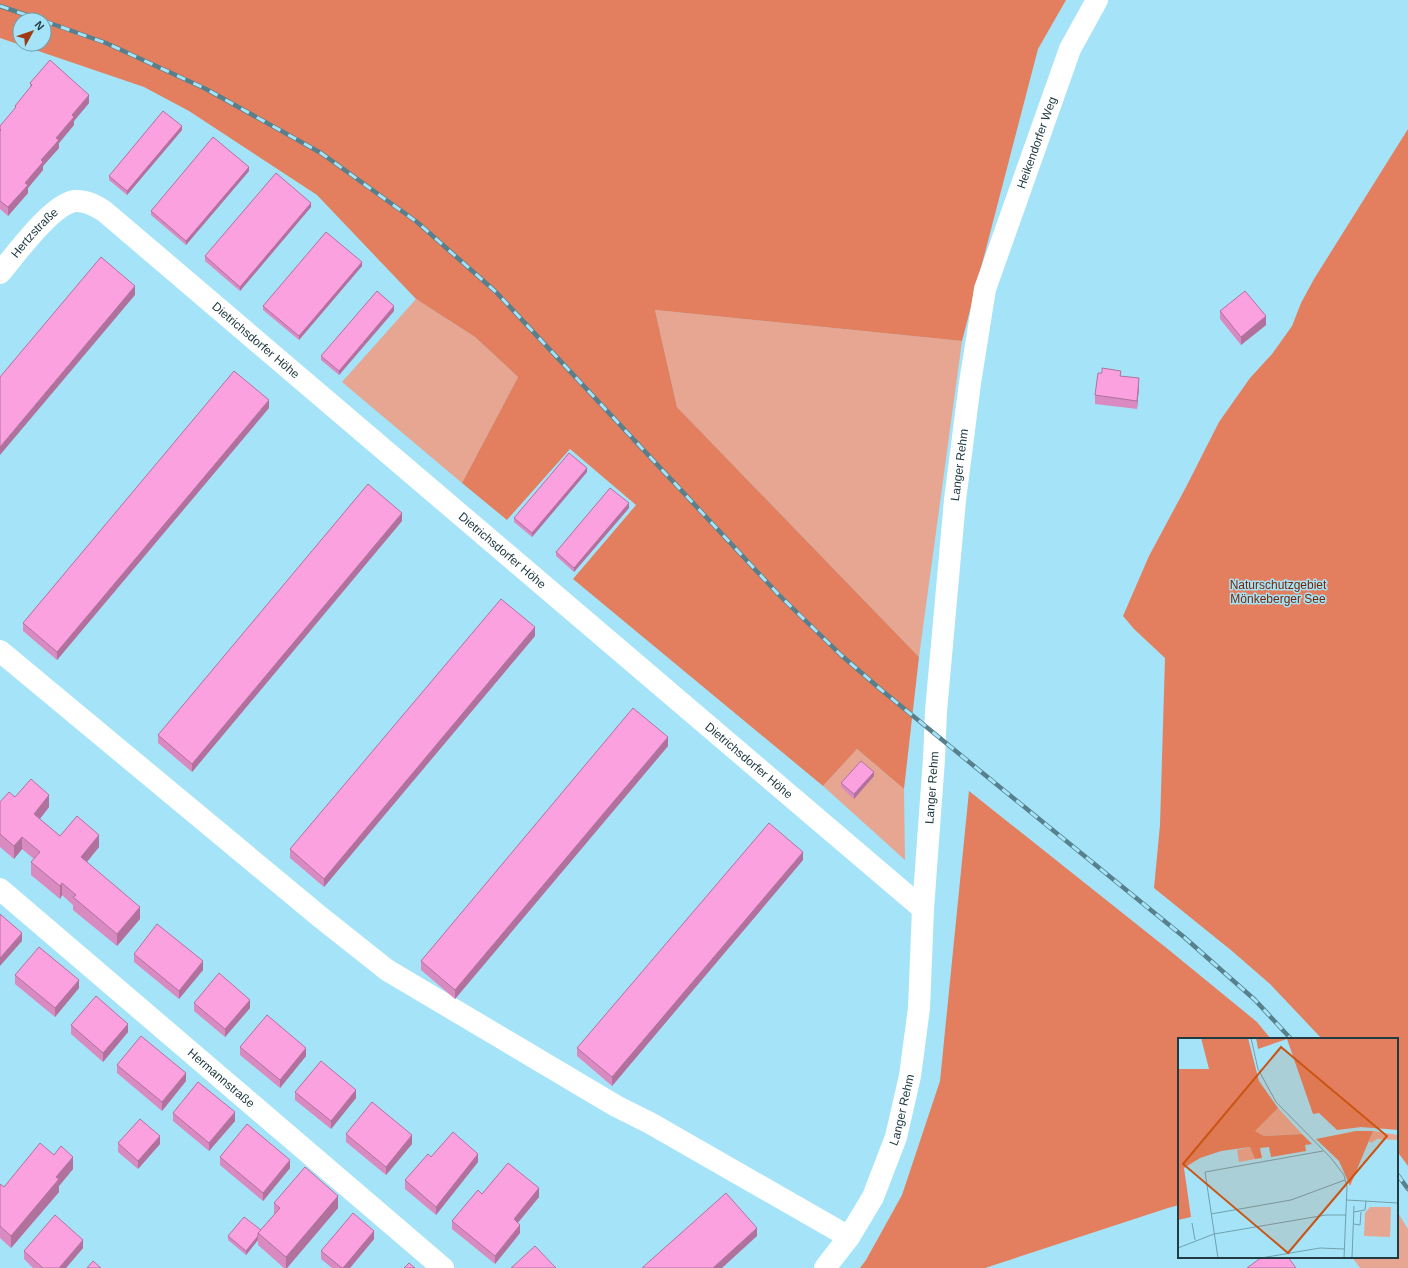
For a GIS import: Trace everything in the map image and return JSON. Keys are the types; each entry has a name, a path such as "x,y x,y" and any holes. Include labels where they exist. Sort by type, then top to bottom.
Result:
{"street":[{"name":"Heikendorfer Weg","path":"985,289 1070,49 1097,0"},
{"name":"Hertzstraße","path":"0,273 48,217 62,206 76,201"},
{"name":"Dietrichsdorfer Höhe","path":"76,201 89,203 104,211 923,909"},
{"name":"Langer Rehm","path":"825,1268 848,1237 873,1197 896,1137 910,1076 919,1008 923,909 936,711 955,500 970,382 985,289"},
{"path":"0,651 319,916 387,970 616,1106 650,1123 848,1237"},
{"name":"Hermannstraße","path":"0,889 443,1268"}],"shaded area":[{"path":"416,299 475,337 518,377 462,483 342,382"},
{"path":"655,310 962,341 919,657 677,407"},
{"path":"857,749 904,789 905,860 823,786"},
{"path":"1398,1213 1408,1229 1408,1268 1360,1268 1353,1258 1398,1258"}],"green space":[{"path":"0,0 1066,0 1038,49 962,341 655,310 677,407 919,657 904,789 857,749 823,786 573,579 636,505 570,449 507,520 462,483 518,377 475,337 416,299 317,195 189,111 144,87 41,52 52,52 52,12 12,12 12,42 0,38"},
{"name":"Naturschutzgebiet Mönkeberger See","path":"1408,129 1408,1166 1398,1152 1398,1038 1321,1038 1270,984 1154,888 1160,825 1165,658 1134,629 1123,616 1149,556 1219,422 1250,378 1272,354 1292,326 1301,303 1314,279"},
{"path":"969,791 1257,1022 1270,1038 1178,1038 1178,1205 985,1268 860,1268 866,1260 902,1195 940,1081"}],"building":[{"path":"50,60 89,95 72,115 74,117 56,138 59,140 41,160 43,162 25,183 28,185 8,207 0,201 0,126 32,85 30,83"},
{"path":"163,111 182,126 127,191 109,176"},
{"path":"213,137 249,167 186,241 151,211"},
{"path":"276,173 311,203 240,287 205,256"},
{"path":"326,232 362,262 299,336 263,306"},
{"path":"101,257 135,286 0,447 0,377"},
{"path":"377,291 394,306 339,371 321,356"},
{"path":"1245,291 1266,316 1241,337 1220,311"},
{"path":"1102,368 1121,371 1120,376 1139,378 1137,401 1095,395 1098,373 1102,373"},
{"path":"234,371 269,400 57,652 23,623"},
{"path":"569,453 587,468 532,533 514,518"},
{"path":"368,484 402,513 192,764 158,735"},
{"path":"610,488 629,503 574,568 556,552"},
{"path":"501,599 535,627 324,879 290,849"},
{"path":"633,708 668,737 455,990 421,961"},
{"path":"861,761 874,772 854,794 841,783"},
{"path":"31,779 49,795 34,814 60,836 77,816 99,835 81,857 140,907 117,934 73,897 76,895 62,883 60,886 31,862 40,852 22,837 14,846 0,834 0,802 9,792 15,797"},
{"path":"769,823 803,852 612,1077 577,1048"},
{"path":"0,914 22,933 0,958"},
{"path":"157,924 203,961 179,991 134,954"},
{"path":"39,947 79,980 55,1008 15,975"},
{"path":"219,973 250,1000 225,1029 194,1003"},
{"path":"96,996 128,1024 103,1053 71,1025"},
{"path":"267,1015 306,1048 280,1080 240,1047"},
{"path":"141,1036 186,1073 162,1102 117,1065"},
{"path":"321,1061 356,1090 331,1121 295,1092"},
{"path":"198,1082 235,1112 209,1143 173,1113"},
{"path":"372,1102 412,1135 386,1167 346,1134"},
{"path":"140,1119 160,1136 138,1161 118,1143"},
{"path":"247,1124 290,1160 263,1193 220,1157"},
{"path":"453,1132 478,1154 436,1207 405,1180 428,1154 431,1157"},
{"path":"40,1143 54,1155 61,1146 73,1157 56,1177 59,1179 11,1236 0,1226 0,1184 4,1187"},
{"path":"508,1163 539,1188 514,1219 520,1225 495,1256 452,1221 478,1190 482,1194"},
{"path":"305,1167 338,1196 286,1257 258,1233 280,1208 274,1203"},
{"path":"726,1193 757,1228 713,1268 642,1268"},
{"path":"353,1213 374,1231 342,1268 321,1251"},
{"path":"55,1215 83,1240 59,1268 43,1268 24,1251"},
{"path":"244,1217 261,1230 246,1251 228,1236"},
{"path":"535,1246 556,1268 511,1268"},
{"path":"1261,1258 1289,1258 1296,1268 1247,1268"},
{"path":"93,1261 101,1268 87,1268"},
{"path":"409,1263 415,1268 404,1268"}],"railway":[{"path":"0,6 18,12"},
{"path":"52,24 106,43 206,89 321,153 417,222 496,292 779,595 841,655 879,688 1184,937 1255,1000 1290,1038"},
{"path":"1398,1175 1408,1189"}]}
